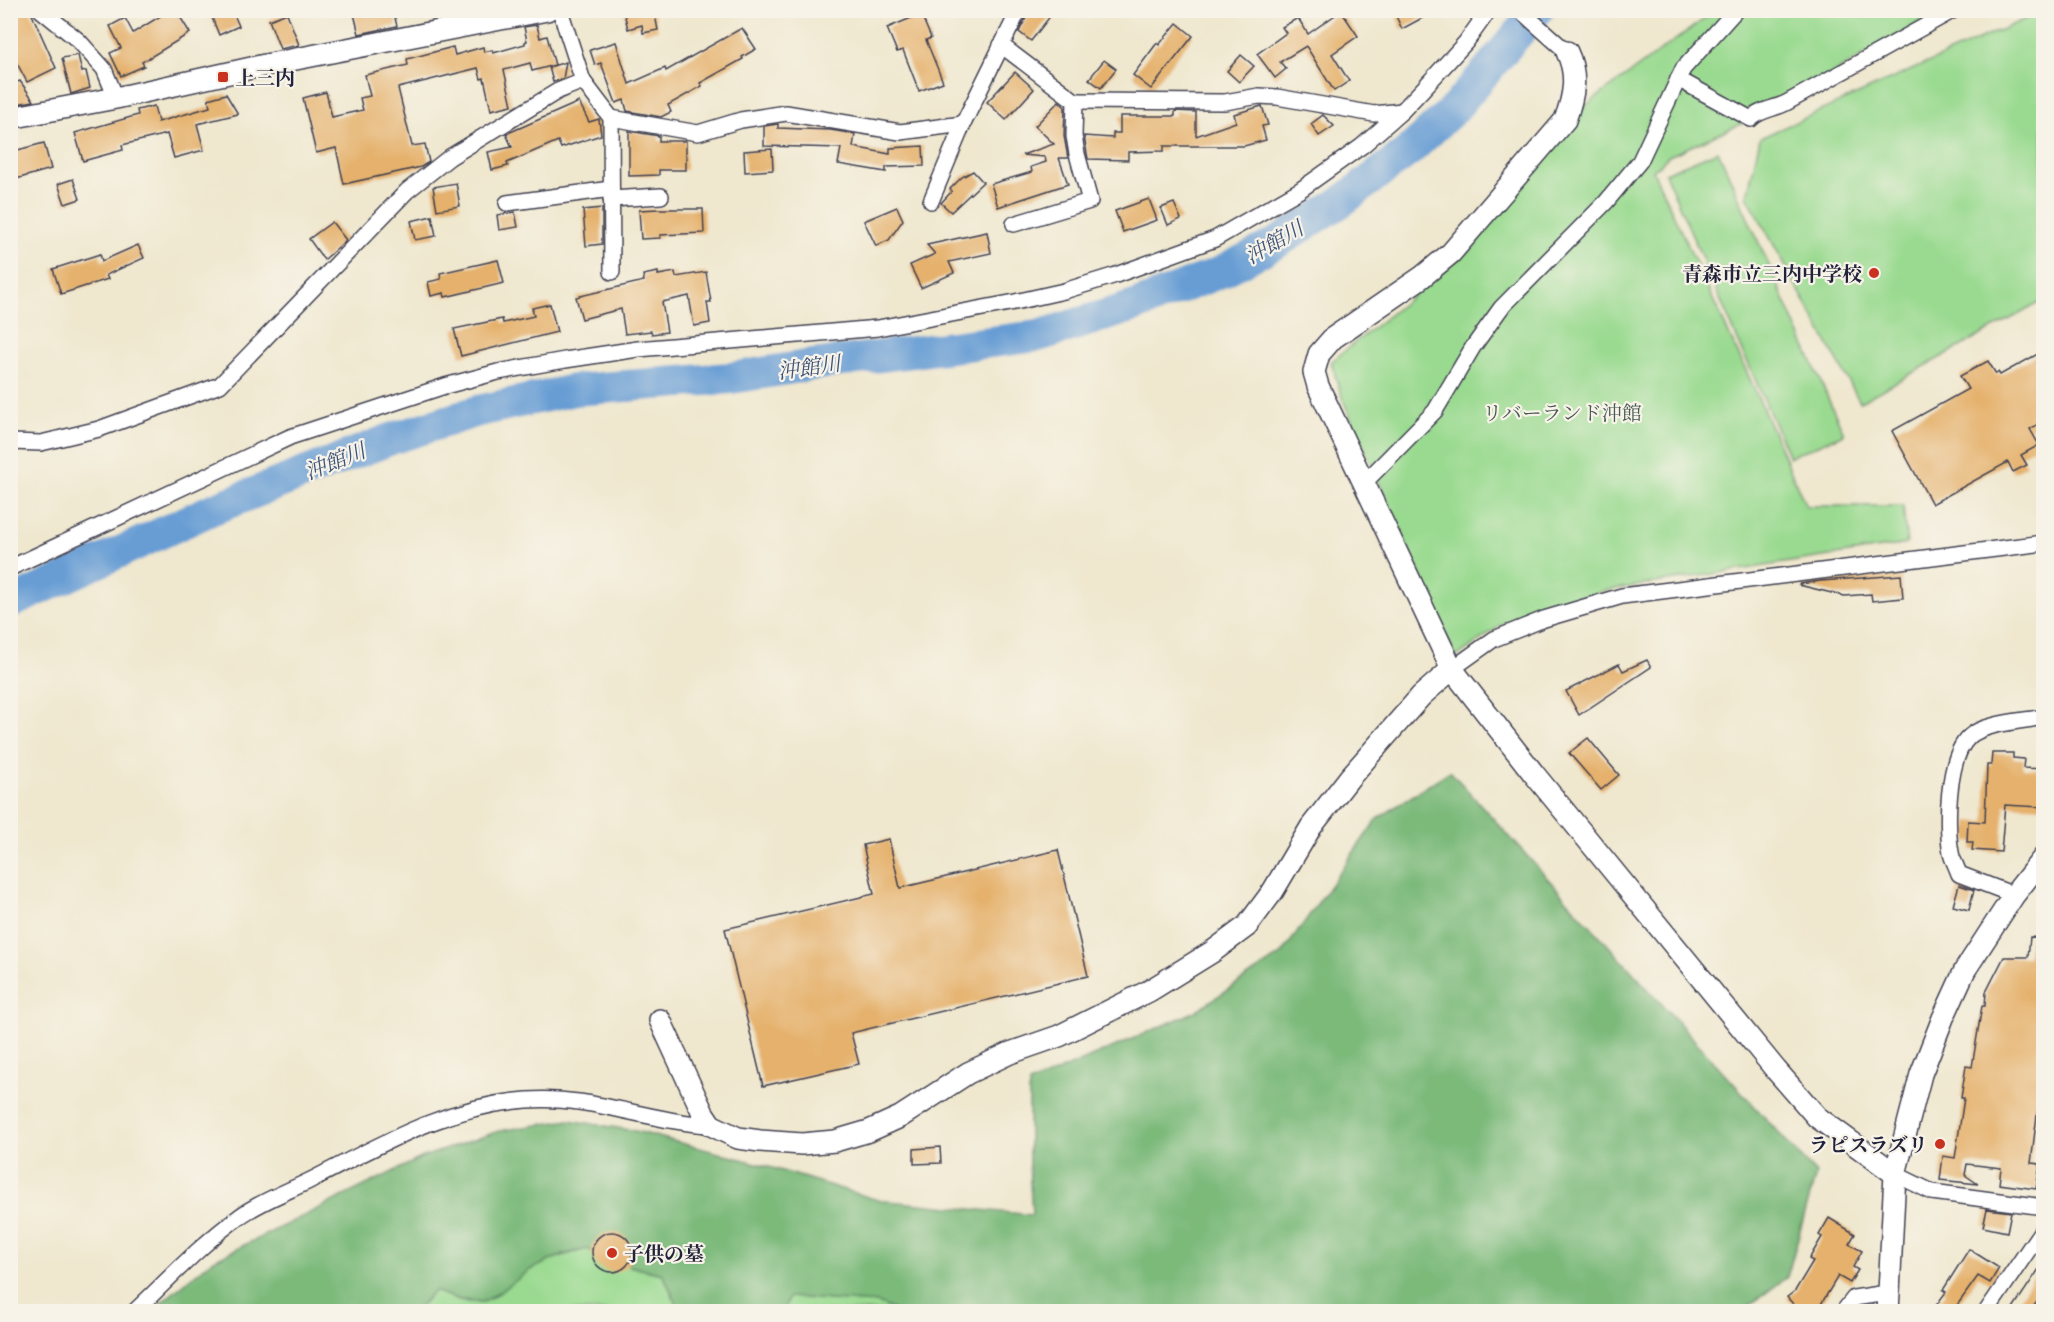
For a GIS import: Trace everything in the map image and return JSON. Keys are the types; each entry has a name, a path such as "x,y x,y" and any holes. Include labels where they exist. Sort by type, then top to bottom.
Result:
{"street":[{"path":"41,10 79,41 104,69 116,98"},
{"path":"10,118 547,10"},
{"path":"560,10 583,81 610,118 612,272"},
{"path":"931,201 963,124 1019,10"},
{"path":"10,568 290,437 445,386 498,372 627,351 878,328 1015,302 1064,291 1116,275 1215,239 1300,190 1362,146 1402,111 1466,42 1489,10"},
{"path":"1520,10 1559,46 1573,65 1573,100 1565,120 1451,253 1422,277 1333,338 1319,354 1314,372 1318,386 1452,669 1542,784 1817,1117 1895,1173 1932,1192 2043,1207"},
{"path":"1364,483 1435,411 1473,347 1501,308 1606,202 1640,161 1683,69 1736,10"},
{"path":"1678,79 1750,119 1756,114 1786,103 1954,10"},
{"path":"1001,45 1075,101 1225,102 1259,96 1374,114 1402,111"},
{"path":"10,442 41,443 99,429 220,385 407,191 450,157 558,91 583,81"},
{"path":"1014,224 1090,201 1074,136 1075,101"},
{"path":"610,118 698,133 741,120 786,113 900,132 963,124"},
{"path":"507,202 611,194 661,196"},
{"path":"134,1311 207,1242 240,1216 403,1133 439,1118 480,1107 528,1100 571,1100 611,1106 688,1124 711,1125 738,1138 760,1142 801,1144 835,1141 869,1131 900,1117 968,1072 1010,1053 1059,1036 1149,991 1212,952 1247,926 1273,891 1311,827 1350,777 1421,696 1452,669 1494,639 1544,619 1622,596 2043,543"},
{"path":"2014,895 1959,873 1952,856 1947,814 1955,762 1968,737 1982,729 2043,717"},
{"path":"1843,1311 1854,1298 1888,1302 1895,1173 1921,1074 1965,970 2014,895 2043,857"},
{"path":"660,1020 703,1113 711,1125"},
{"path":"1986,1311 2043,1227"}],"green space":[{"name":"リバーランド沖館","path":"1715,11 1939,11 1772,110 1669,156 1653,171 1806,506 1903,506 1907,544 1603,591 1503,624 1456,657 1343,400 1331,362 1472,248 1585,106"},
{"path":"2043,11 2043,301 1860,402 1747,196 1760,138"},
{"path":"1718,151 1844,434 1789,457 1665,173"},
{"path":"1450,771 1816,1174 1787,1277 1742,1311 898,1312 878,1303 789,1297 783,1311 680,1311 663,1274 633,1267 587,1249 562,1255 530,1270 483,1302 461,1300 434,1291 415,1311 151,1311 212,1261 423,1157 499,1131 569,1120 636,1131 756,1163 878,1200 1032,1215 1029,1166 1029,1084 1194,1012 1282,954 1377,819"},
{"path":"587,1249 633,1267 663,1274 680,1311 415,1312 434,1291 465,1301 484,1301 497,1295 537,1265"},
{"path":"789,1297 878,1303 898,1311 783,1312"}],"building":[{"path":"10,10 30,10 56,68 27,82 10,50"},
{"path":"170,10 176,10 190,33 142,62 144,66 121,76 110,53 121,48 110,26 125,18 133,33"},
{"path":"209,10 232,10 239,26 219,35"},
{"path":"353,10 393,10 397,26 359,34"},
{"path":"634,10 654,10 658,30 643,33 642,25 628,29 624,13"},
{"path":"1030,10 1055,10 1031,41 1019,32"},
{"path":"1393,10 1437,10 1402,29"},
{"path":"1341,11 1358,36 1332,54 1349,81 1334,91 1306,46 1280,62 1286,69 1275,78 1257,54 1286,33 1282,27 1298,18 1308,34"},
{"path":"287,13 299,45 280,49 269,20"},
{"path":"921,14 931,38 926,40 943,82 919,91 903,50 897,52 887,28"},
{"path":"1177,23 1193,36 1151,89 1133,75 1157,43 1159,45"},
{"path":"537,25 540,38 547,36 555,65 532,71 530,63 504,70 512,105 491,110 484,78 481,79 478,68 398,88 412,146 425,144 429,162 421,167 344,184 336,148 316,153 303,98 326,92 332,117 363,110 360,98 370,96 365,75 408,65 407,59 453,47 455,55 483,47 484,52 492,50 493,53 525,44 527,41 524,27"},
{"path":"742,28 756,49 742,57 743,59 700,83 702,86 668,105 671,112 661,117 627,111 624,100 616,103 601,63 595,65 590,50 616,42 629,84 665,68 666,71"},
{"path":"78,55 82,72 86,71 90,88 71,94 62,58"},
{"path":"1241,55 1254,66 1239,82 1227,71"},
{"path":"1104,60 1116,69 1101,88 1089,79"},
{"path":"566,62 563,79 553,82 549,67"},
{"path":"1015,72 1034,89 1006,120 987,102"},
{"path":"20,81 34,101 10,105 10,85"},
{"path":"226,94 238,114 197,124 204,150 174,158 167,134 122,145 123,150 83,161 75,133 138,115 137,110 154,106 158,122 210,107 208,99"},
{"path":"1059,101 1065,107 1064,136 1068,158 1059,158 1068,184 998,207 991,184 1032,172 1031,167 1046,162 1045,157 1022,155 1054,144 1035,126"},
{"path":"579,102 589,122 599,119 601,135 561,148 558,141 507,163 508,166 492,170 488,152 512,147 506,134"},
{"path":"1262,106 1268,125 1262,126 1266,140 1244,146 1164,146 1164,151 1128,152 1128,160 1088,159 1084,136 1113,138 1113,133 1120,133 1120,116 1175,116 1175,111 1196,112 1196,136 1236,122 1234,114"},
{"path":"1323,115 1334,126 1319,136 1311,124"},
{"path":"778,124 778,128 830,130 855,134 853,147 890,154 890,148 923,146 924,166 886,167 886,172 838,164 841,148 764,146 764,126"},
{"path":"629,131 659,136 659,141 686,141 686,170 659,170 659,175 629,176"},
{"path":"44,143 51,169 16,179 10,161 10,152"},
{"path":"772,149 773,170 745,172 744,151"},
{"path":"973,171 983,182 951,212 941,203 962,177"},
{"path":"73,179 80,199 65,204 58,184"},
{"path":"456,183 460,206 437,210 433,187"},
{"path":"1149,199 1157,220 1123,232 1115,211"},
{"path":"1174,203 1181,219 1168,225 1161,208"},
{"path":"897,207 903,220 889,240 876,246 864,221"},
{"path":"602,208 602,244 586,246 583,210"},
{"path":"703,209 704,233 660,235 660,238 641,239 639,210"},
{"path":"515,212 518,227 499,230 497,215"},
{"path":"432,216 436,236 415,240 411,221"},
{"path":"332,222 346,240 324,260 309,239"},
{"path":"987,232 991,253 949,262 954,273 921,288 910,265 935,254 927,245"},
{"path":"138,245 144,258 106,275 108,279 61,294 53,269 100,254 102,261"},
{"path":"498,260 504,283 445,297 444,293 431,296 428,282 441,279 440,273"},
{"path":"658,272 658,275 675,272 676,277 706,272 711,302 707,302 710,323 694,326 689,296 662,302 667,332 625,334 621,309 582,319 576,297 644,281 643,275"},
{"path":"550,304 557,332 461,356 454,329 502,319 503,323 534,316 532,308"},
{"path":"2043,351 2043,421 2030,429 2039,445 2021,455 2027,465 2013,472 2008,462 1932,504 1892,431 1968,389 1960,376 1988,361 1996,374 1998,372 2000,375"},
{"path":"1901,575 1903,598 1872,601 1871,594 1844,596 1799,585 1821,581"},
{"path":"1647,660 1651,667 1579,715 1566,691 1619,664 1623,671"},
{"path":"1588,738 1619,775 1601,790 1569,753"},
{"path":"1992,753 2013,753 2013,758 2024,759 2023,768 2043,769 2043,807 2005,805 2001,852 1972,850 1973,842 1967,842 1968,821 1985,822 1987,765 1991,765"},
{"path":"889,839 900,888 1058,850 1088,976 851,1033 859,1064 763,1086 725,929 874,894 863,845"},
{"path":"1959,885 1974,890 1969,910 1953,906"},
{"path":"2030,937 2043,938 2043,1075 2031,1163 2040,1164 2036,1189 1999,1184 2001,1168 1967,1164 1965,1175 1978,1184 1940,1180 1943,1156 1955,1158 1964,1098 1961,1098 1966,1066 1972,1067 1986,992 2004,957 2028,957"},
{"path":"940,1147 941,1163 914,1164 914,1149"},
{"path":"1987,1209 2011,1212 2007,1232 1983,1227"},
{"path":"1829,1218 1855,1234 1849,1244 1862,1251 1853,1267 1858,1270 1850,1283 1838,1276 1817,1311 1799,1311 1787,1297 1795,1291 1813,1261 1809,1259 1822,1237 1819,1235"},
{"name":"子供の墓","path":"612,1232 626,1238 632,1252 626,1266 612,1272 598,1266 592,1252 598,1238"},
{"path":"1969,1249 1999,1268 1990,1283 1978,1276 1953,1311 1932,1311 1946,1292 1943,1290"},
{"path":"2043,1263 2043,1306 2037,1302 2030,1311 2011,1311"}],"waterway":[{"name":"沖館川","path":"10,603 213,509 391,439 478,411 574,390 731,378 819,364 1038,336 1135,306 1221,272 1278,242 1341,202 1410,150 1455,108 1538,10"}],"place":[{"name":"上三内","path":"223,77"},
{"name":"青森市立三内中学校","path":"1874,273"},
{"name":"ラピスラズリ","path":"1940,1144"},
{"name":"子供の墓","path":"612,1253"}]}
